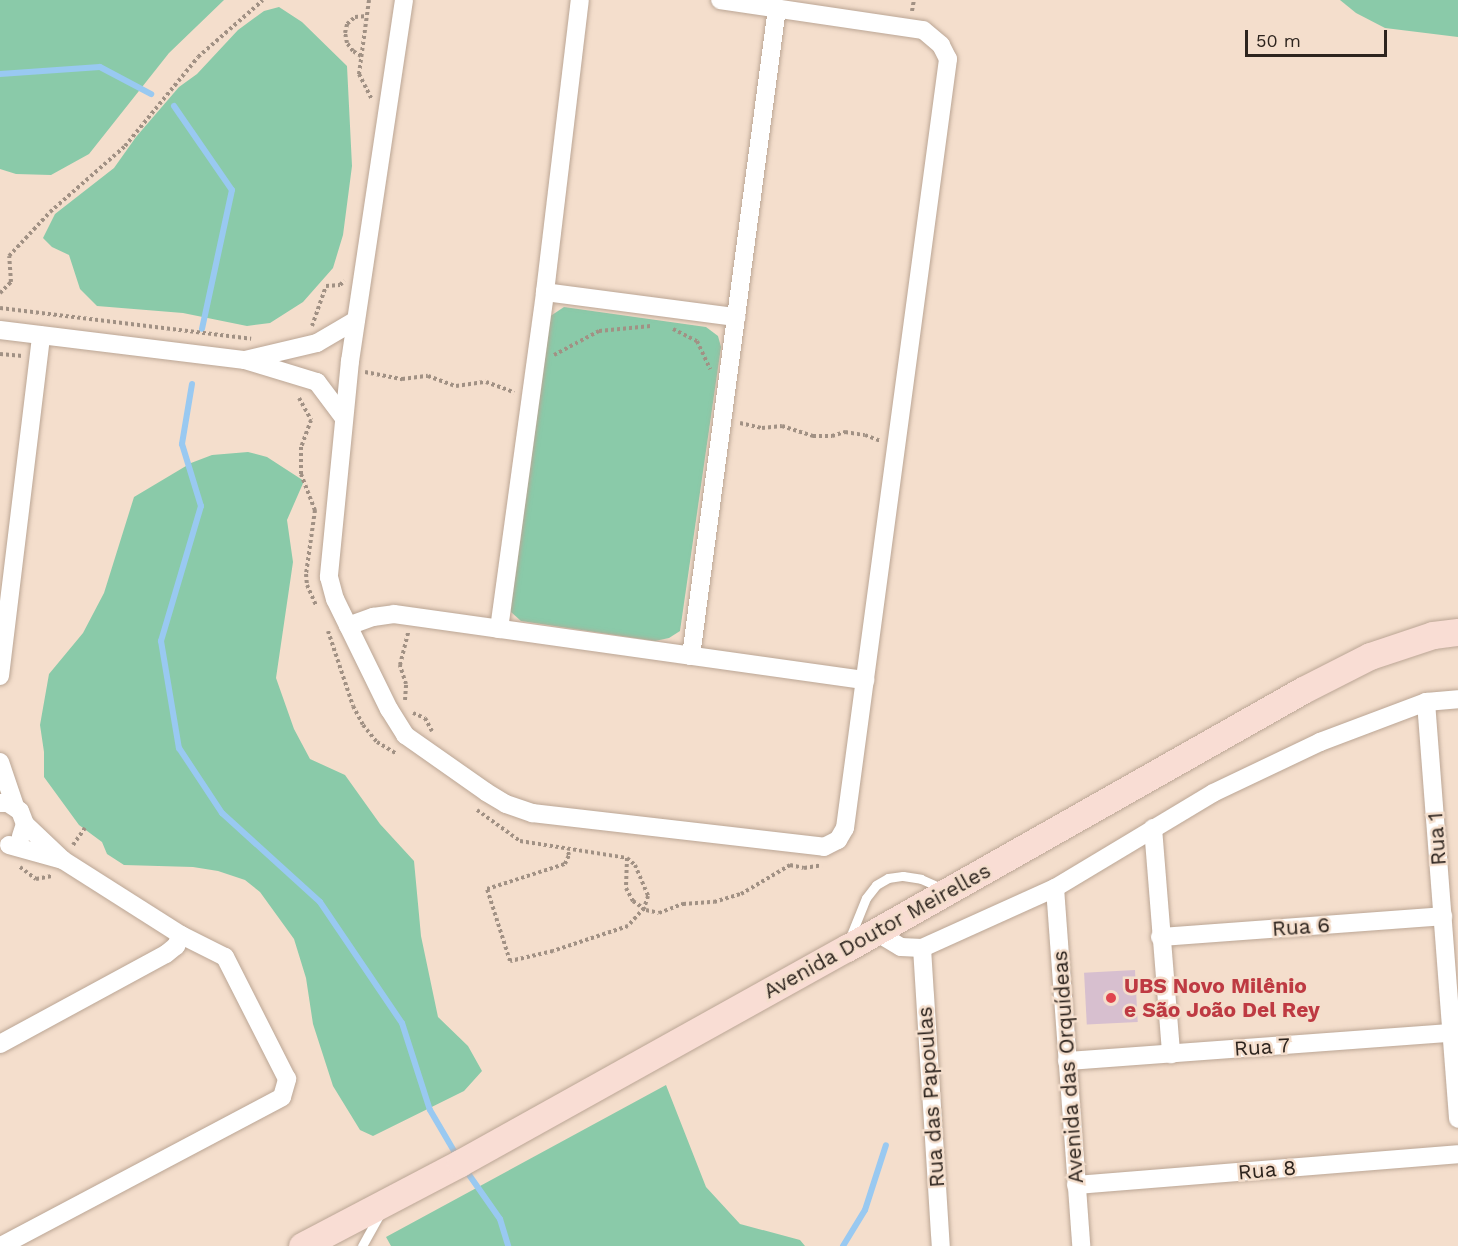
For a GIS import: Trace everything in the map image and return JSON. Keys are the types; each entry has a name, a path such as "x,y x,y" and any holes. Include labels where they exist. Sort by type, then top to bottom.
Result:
{"street":[{"path":"404,0 349,370 329,577 335,599 389,709 405,735 506,804 532,813 824,847 838,840 844,828 898,445 948,59 941,45 922,30 720,0"},
{"path":"499,628 545,292 580,0"},
{"path":"691,656 777,8"},
{"path":"545,292 736,317"},
{"path":"245,360 317,343 356,320"},
{"path":"0,330 245,360 317,382 344,418"},
{"path":"0,676 41,335"},
{"path":"348,626 373,617 394,614 865,680"},
{"name":"Avenida Doutor Meirelles","path":"302,1246 876,932 1303,690 1370,656 1433,635 1458,632"},
{"path":"876,932 901,947 922,948 1055,888 1213,792 1320,742 1426,702 1458,699"},
{"name":"Rua 1","path":"1426,702 1455,1032 1458,1119"},
{"path":"0,762 8,805 20,811 25,824 63,860 181,935 225,957 287,1079 282,1097 1,1246"},
{"path":"3,846 21,837 25,824"},
{"path":"1153,828 1171,1054"},
{"path":"3,846 63,860"},
{"name":"Avenida das Orquídeas","path":"1055,888 1081,1246"},
{"name":"Rua 6","path":"1160,937 1443,916"},
{"path":"0,1044 166,954 176,945 181,935"},
{"name":"Rua das Papoulas","path":"922,948 941,1246"},
{"name":"Rua 7","path":"1066,1061 1455,1032"},
{"name":"Rua 8","path":"1076,1185 1458,1154"}],"lane":[{"path":"847,948 866,898 876,885 888,878 903,876 921,879 948,891"},
{"path":"362,1246 386,1202"}],"path":[{"path":"0,293 11,282 9,256 50,212 125,146 198,57 263,0"},
{"path":"369,0 359,74 375,104"},
{"path":"362,56 353,51 347,43 345,33 347,24 355,17 367,16"},
{"path":"317,343 310,330 326,286 340,285 345,281 347,269"},
{"path":"0,308 255,340"},
{"path":"549,364 554,355 599,331 655,326"},
{"path":"665,326 697,341 705,355 711,376"},
{"path":"0,354 38,358"},
{"path":"349,370 402,379 428,376 456,386 486,382 512,391 531,394"},
{"path":"290,394 298,398 317,382"},
{"path":"722,420 762,428 782,426 813,436 832,436 845,432 865,435 898,445"},
{"path":"405,702 406,684 400,665 408,638 410,616"},
{"path":"627,858 626,881 633,901 646,910 658,913 683,904 714,902 741,894 789,865 818,867 826,864"}],"green space":[{"path":"0,0 224,0 169,53 89,154 51,175 16,174 0,169"},
{"path":"1340,0 1458,0 1458,37 1385,28 1356,13"},
{"path":"279,7 302,22 347,66 352,166 343,235 333,268 303,302 270,323 247,326 183,313 97,306 80,289 69,255 52,247 43,238 55,214 114,168 136,137 179,87 197,74 238,30 264,11"},
{"path":"564,307 706,327 718,336 721,347 680,631 669,638 655,641 521,621 511,612 508,598 549,317"},
{"path":"248,452 267,457 304,481 287,520 293,562 276,678 294,729 310,759 345,775 380,824 414,861 421,936 438,1017 468,1046 482,1071 464,1091 373,1136 360,1130 333,1086 313,1024 306,978 294,939 260,892 245,880 218,871 193,867 124,865 107,854 102,842 79,825 44,777 44,752 40,725 49,674 83,633 104,593 134,497 191,463 212,455"},
{"path":"666,1085 706,1187 740,1224 800,1240 805,1246 391,1246 386,1237"}],"building":[{"name":"UBS Novo Milênio e São João Del Rey","path":"1135,970 1138,1022 1087,1025 1084,973"}],"waterway":[{"path":"0,74 100,67 151,94"},
{"path":"174,106 232,190 202,329"},
{"path":"192,384 182,444 201,506 161,641 179,748 222,813 320,902 402,1023 430,1110 458,1158"},
{"path":"843,1246 865,1210 886,1145"},
{"path":"465,1169 500,1219 508,1246"}],"place":[{"name":"UBS Novo Milênio e São João Del Rey","path":"1111,998"}]}
